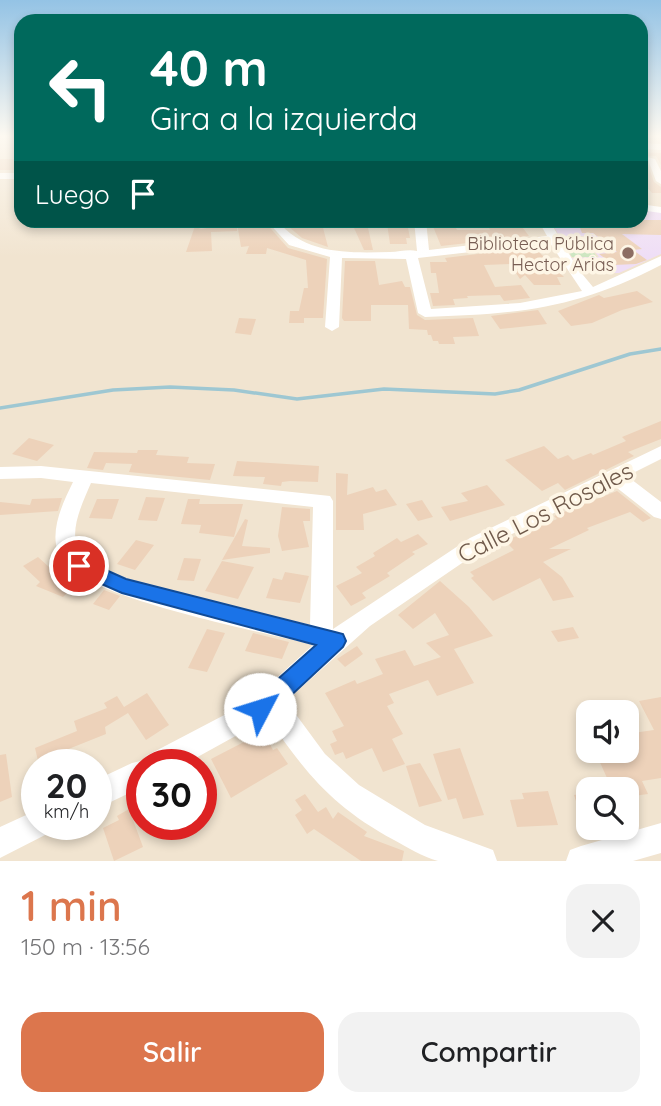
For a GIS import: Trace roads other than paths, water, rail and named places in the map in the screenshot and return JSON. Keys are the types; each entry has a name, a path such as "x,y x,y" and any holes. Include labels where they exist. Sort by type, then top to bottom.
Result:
{"street":[{"path":"277,228 300,246 336,254 417,253 553,239"},
{"path":"419,228 417,253 425,313 524,307 590,292 661,260"},
{"path":"547,228 590,292"},
{"path":"332,327 336,254"},
{"name":"Calle Los Rosales","path":"188,749 222,732 271,700 328,639 477,543 661,452"},
{"path":"0,473 34,472 323,500 328,639 122,586 79,566 69,552 65,528 85,477"},
{"path":"615,477 661,512"},
{"path":"271,700 315,762 360,803 401,827 482,861"},
{"path":"0,843 21,832"},
{"path":"581,861 661,838"}],"waterway":[{"path":"0,408 113,390 170,387 234,390 297,399 384,389 495,394 519,390 630,354 661,349"}],"place":[{"name":"Biblioteca Pública Hector Arias","path":"628,253"}]}
